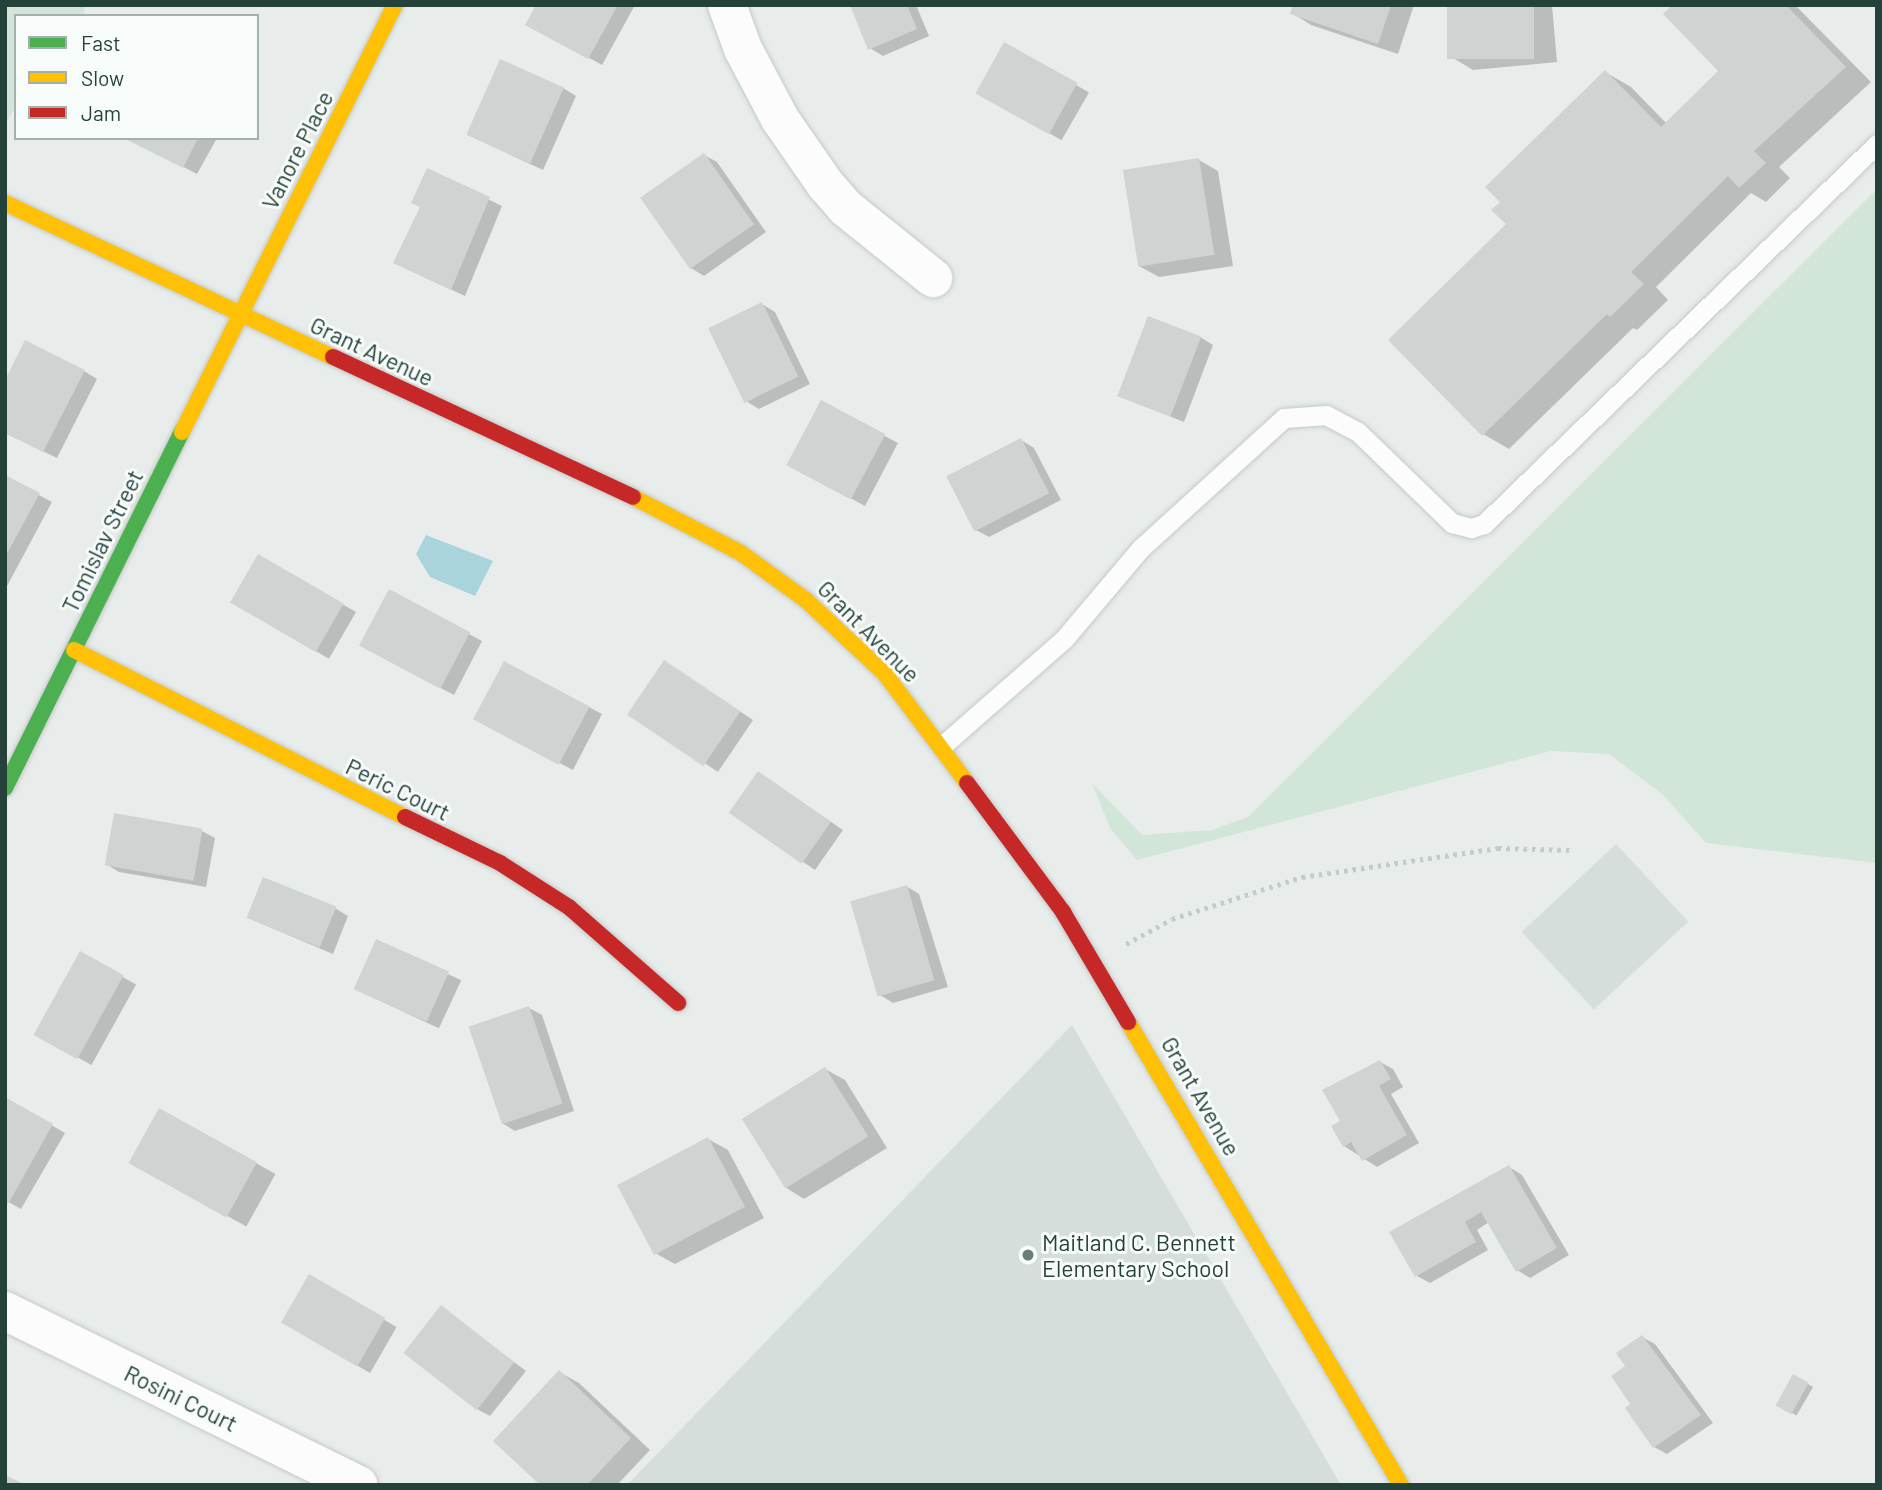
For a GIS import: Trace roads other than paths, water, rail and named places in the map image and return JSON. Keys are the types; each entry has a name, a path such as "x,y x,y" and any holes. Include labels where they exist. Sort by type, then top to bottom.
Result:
{"street":[{"name":"Vanore Place","path":"240,315 394,5"},
{"path":"727,5 743,49 780,119 825,184 846,208 933,278"},
{"name":"Grant Avenue","path":"5,204 581,472 741,553 806,600 885,674 943,745 1094,961 1401,1485"},
{"name":"Tomislav Street","path":"5,788 240,315"},
{"name":"Peric Court","path":"74,650 292,763 500,863 570,908 678,1003"},
{"name":"Rosini Court","path":"5,1311 358,1485"}],"lane":[{"path":"943,745 1064,639 1141,548 1284,418 1326,415 1358,432 1446,519 1471,528 1484,524 1877,144"}],"water":[{"path":"426,535 493,561 475,596 430,577 416,554"}],"place":[{"name":"Maitland C. Bennett Elementary School","path":"1028,1255"}]}
